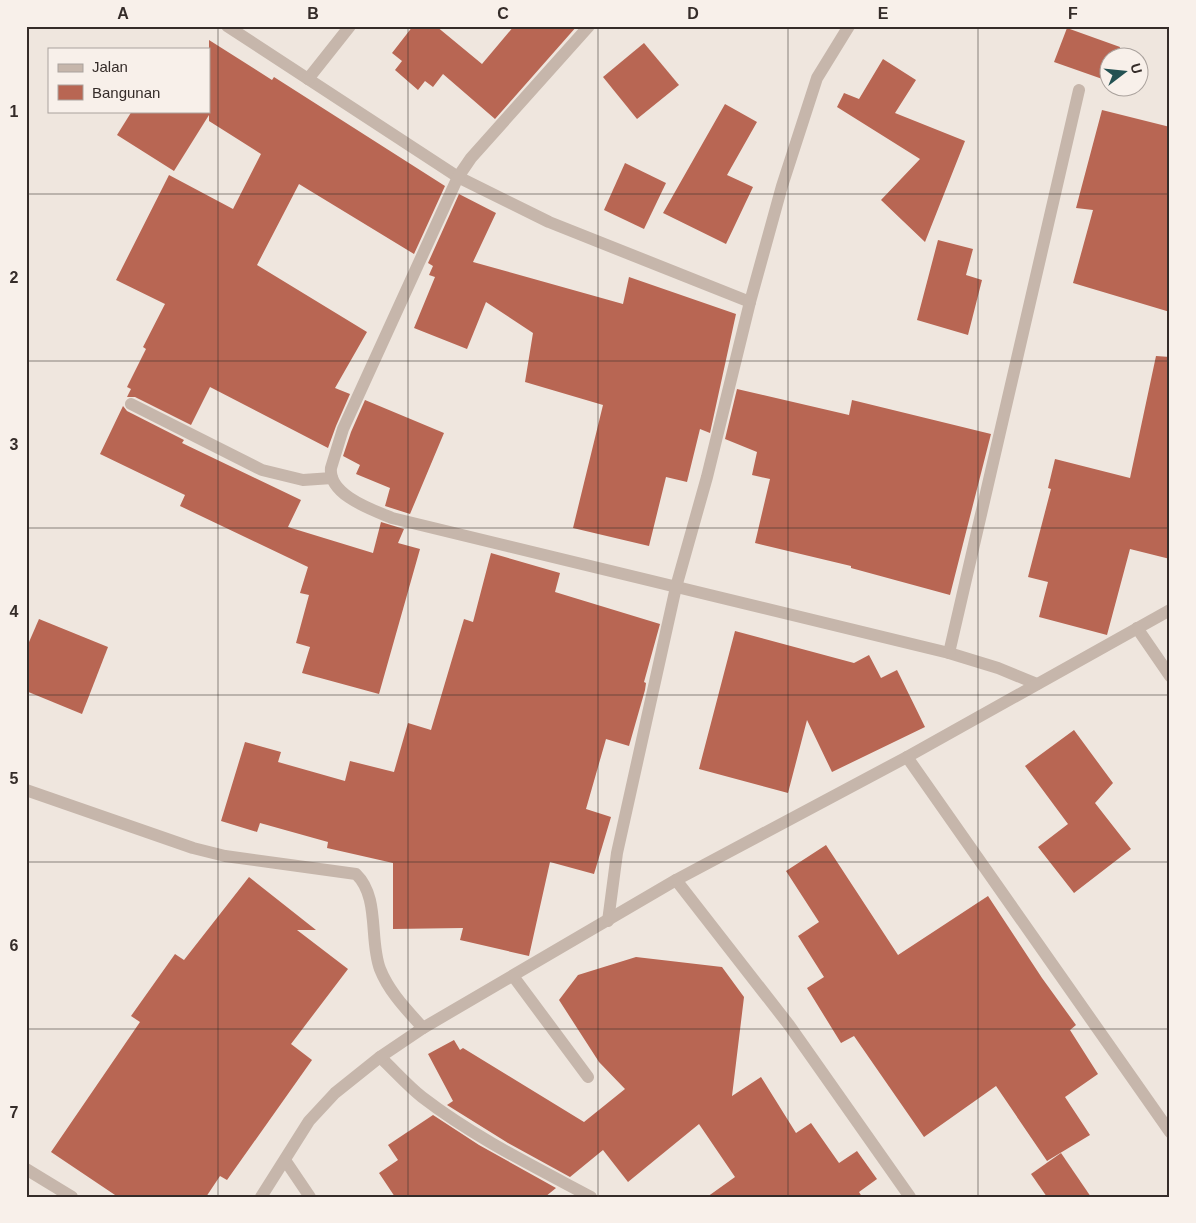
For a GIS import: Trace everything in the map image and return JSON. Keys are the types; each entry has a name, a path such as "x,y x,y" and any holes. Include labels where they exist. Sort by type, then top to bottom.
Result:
{"street":[{"path":"227,26 458,177 549,222 750,302"},
{"path":"308,79 350,26"},
{"path":"589,26 471,158 458,177 343,429 331,464 332,478 345,494 361,506 392,518 949,653 998,668 1037,684"},
{"path":"608,921 616,853 676,587 707,477 750,302 782,186 817,78 849,26"},
{"path":"949,653 1079,90"},
{"path":"132,404 262,470 303,480 332,478"},
{"path":"261,1197 309,1121 328,1100 380,1057 423,1028 676,880 907,757 1170,610"},
{"path":"1137,628 1170,676"},
{"path":"907,757 1170,1132"},
{"path":"26,790 193,848 225,856 356,874 363,882 369,897 376,956 380,970 395,996 423,1028"},
{"path":"676,880 789,1024 910,1197"},
{"path":"512,976 588,1077"},
{"path":"380,1057 420,1096 453,1119 501,1149 590,1197"},
{"path":"285,1160 310,1197"},
{"path":"26,1169 72,1197"}],"building":[{"path":"413,26 436,26 482,64 514,26 577,26 495,119 443,74 433,87 425,81 418,90 395,70 402,61 392,53"},
{"path":"1067,28 1120,47 1098,48 1098,77 1054,62"},
{"path":"209,40 272,80 274,77 445,186 414,254 299,184 257,265 367,332 335,388 350,394 328,448 210,387 191,425 135,397 127,397 131,389 127,387 146,349 143,347 165,304 116,280 169,175 233,209 261,154 209,121 209,115 174,171 117,135 131,112 210,112"},
{"path":"644,43 679,85 637,119 603,77"},
{"path":"883,59 916,80 895,113 965,141 925,242 881,200 920,159 837,107 844,93 859,99"},
{"path":"725,104 757,122 727,175 753,187 726,244 663,213"},
{"path":"1102,110 1170,127 1170,312 1073,283 1093,210 1076,208"},
{"path":"625,163 666,183 644,229 604,210"},
{"path":"459,194 496,213 473,262 623,304 629,277 736,314 710,433 700,429 687,482 666,477 649,546 573,528 603,405 525,382 533,333 486,302 467,349 414,328 435,277 429,275 433,266 428,263"},
{"path":"938,240 973,249 966,275 982,280 968,335 917,320"},
{"path":"1156,356 1170,357 1170,559 1130,549 1107,635 1039,617 1048,582 1028,577 1051,489 1048,488 1055,459 1130,478"},
{"path":"737,389 849,415 852,400 991,434 950,595 851,568 851,566 755,543 770,479 752,475 757,452 725,439"},
{"path":"365,400 444,433 410,514 385,506 390,488 356,474 360,465 343,456"},
{"path":"123,406 127,411 184,440 182,443 301,500 288,527 373,553 381,522 404,529 398,543 420,549 379,694 302,673 310,647 296,643 309,595 300,593 308,567 180,506 185,495 100,454"},
{"path":"491,553 560,573 555,592 660,624 644,682 646,683 645,690 629,746 606,739 586,809 611,817 594,874 550,862 529,956 460,940 463,928 393,929 393,863 327,848 328,842 260,823 257,832 221,821 245,742 281,752 278,762 345,781 350,761 394,772 408,723 431,730 464,619 473,622"},
{"path":"39,619 108,647 82,714 26,691 26,649"},
{"path":"735,631 854,663 869,655 881,678 897,670 925,727 832,772 807,720 788,793 699,769"},
{"path":"1074,730 1113,783 1095,803 1131,849 1074,893 1038,847 1068,824 1025,766"},
{"path":"826,845 898,955 988,896 1042,978 1076,1025 1070,1030 1098,1074 1065,1097 1090,1135 1047,1161 996,1086 924,1137 854,1036 841,1043 807,988 824,977 798,936 819,922 786,871"},
{"path":"249,877 316,930 297,930 348,969 291,1044 312,1060 227,1180 220,1176 206,1197 118,1197 51,1152 140,1022 131,1016 175,954 184,960"},
{"path":"636,957 722,967 744,997 732,1096 761,1077 796,1133 811,1123 839,1163 857,1151 877,1179 859,1192 862,1197 707,1197 735,1177 699,1124 628,1182 603,1150 570,1177 508,1143 447,1105 453,1101 428,1054 454,1040 460,1050 463,1048 584,1122 625,1089 599,1062 559,1000 578,975"},
{"path":"433,1115 479,1145 556,1188 545,1197 395,1197 379,1173 398,1160 388,1145"},
{"path":"1061,1153 1091,1197 1047,1197 1031,1174"}]}
